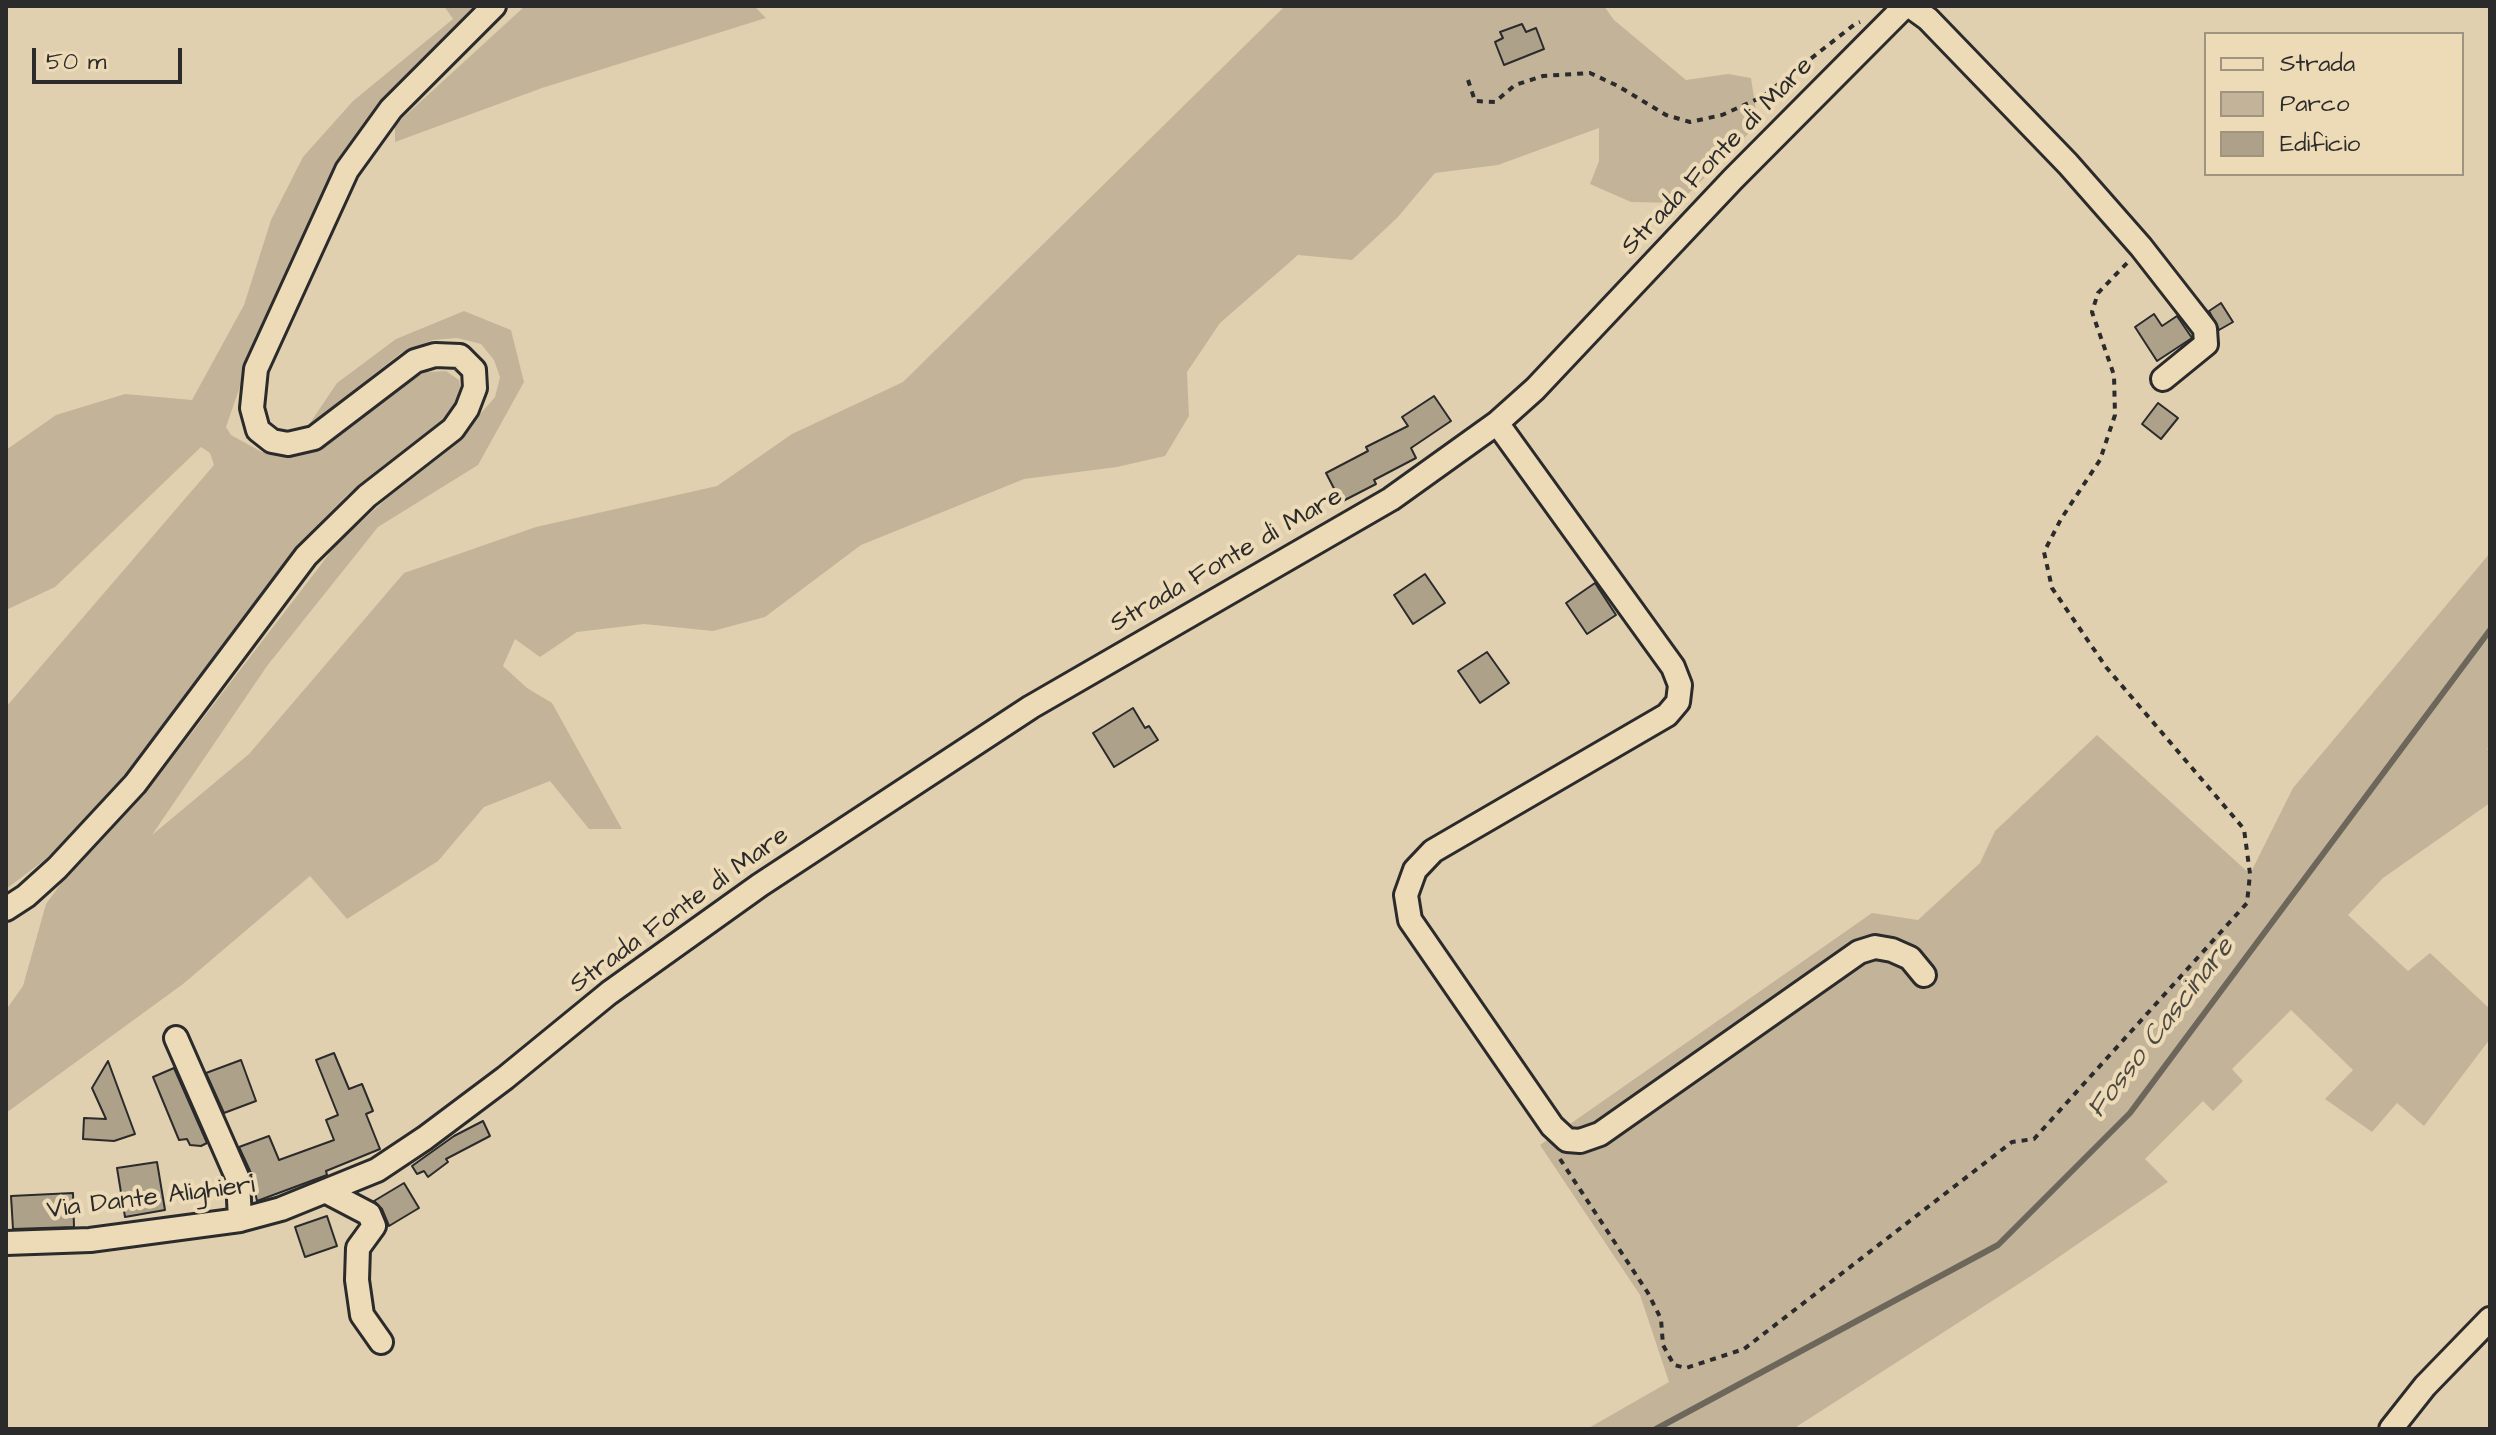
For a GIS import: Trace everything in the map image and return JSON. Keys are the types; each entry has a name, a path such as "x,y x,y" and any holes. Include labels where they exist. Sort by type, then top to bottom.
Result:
{"street":[{"path":"6,909 57,868 135,784 306,556 367,496 453,429 467,409 475,388 474,370 460,356 435,355 415,361 314,438 288,444 272,441 258,430 252,408 256,369 347,170 391,109 494,6"},
{"path":"1908,6 1928,19 2068,164 2141,247 2205,329 2206,344 2163,379"},
{"name":"Strada Fonte di Mare","path":"505,1078 609,993 760,885 1031,707 1391,499 1497,423 1535,389 1733,179 1908,6"},
{"path":"1497,423 1673,667 1680,685 1678,702 1667,715 1433,851 1415,870 1406,895 1410,920 1552,1126 1567,1140 1580,1141 1600,1134 1859,952 1875,947 1892,950 1910,958 1924,975"},
{"path":"176,1038 238,1179 240,1220"},
{"name":"Via Dante Alighieri","path":"6,1243 90,1240 240,1220 281,1209 377,1170 505,1078"},
{"path":"327,1192 369,1214 374,1226 358,1248 357,1280 362,1315 381,1342"},
{"path":"2391,1429 2425,1386 2490,1319"}],"path":[{"path":"1468,80 1475,101 1495,102 1515,85 1543,76 1590,73 1666,115 1690,122 1722,115 1762,97 1855,24 1870,20 1886,26"},
{"path":"1552,1126 1553,1149 1648,1293 1661,1319 1663,1345 1674,1365 1686,1368 1701,1364 1744,1349 2012,1142 2034,1139 2247,903 2250,874 2244,829 2106,667 2052,588 2044,552 2061,519 2100,460 2115,415 2114,375 2092,312 2098,293 2141,247"}],"green space":[{"path":"444,6 479,6 359,130 340,162 253,349 226,427 231,435 262,452 295,455 327,446 403,383 427,372 446,371 459,380 462,396 454,411 347,495 300,543 109,795 46,859 6,889 6,707 214,465 210,453 201,447 55,587 6,610 6,450 56,415 125,394 192,400 244,305 271,220 303,157 353,101 453,19"},
{"path":"525,6 754,6 766,18 542,88 395,142 395,125"},
{"path":"1285,6 1604,6 1614,20 1686,80 1728,74 1751,78 1758,124 1679,203 1631,202 1590,184 1599,161 1599,128 1498,165 1435,173 1397,218 1352,260 1298,255 1220,323 1187,372 1189,416 1165,456 1117,467 1024,479 861,545 765,617 713,631 644,624 577,632 540,657 515,639 503,666 527,688 552,703 622,829 589,829 550,781 484,807 438,861 347,919 310,876 183,984 6,1113 6,1010 23,986 46,904 65,878 144,795 336,545 386,499 450,449 495,397 500,377 494,360 481,344 457,338 433,340 401,353 308,426 337,383 396,339 464,311 511,330 524,382 478,465 378,527 267,666 152,835 249,754 404,573 536,527 717,486 792,434 903,382"},
{"path":"2490,553 2490,745 2487,749 2490,751 2490,803 2383,878 2348,915 2408,971 2430,953 2490,1009 2490,1039 2424,1126 2397,1103 2372,1132 2325,1099 2353,1070 2291,1010 2232,1069 2243,1081 2213,1111 2203,1101 2145,1159 2168,1182 2034,1274 1793,1429 1587,1429 1669,1382 1640,1295 1540,1145 1872,913 1918,920 1980,863 1995,831 2097,735 2250,874 2293,788"}],"building":[{"path":"1522,24 1526,32 1536,28 1544,49 1504,65 1495,42 1503,38 1500,32"},
{"path":"2221,303 2233,322 2219,330 2209,311"},
{"path":"2154,314 2162,326 2177,316 2192,338 2157,361 2135,327"},
{"path":"1434,396 1451,421 1411,448 1416,458 1341,502 1326,473 1368,451 1366,447 1408,426 1402,417"},
{"path":"2158,403 2178,418 2161,439 2142,424"},
{"path":"1425,574 1445,603 1413,624 1394,595"},
{"path":"1595,583 1616,615 1587,634 1566,603"},
{"path":"1487,652 1509,683 1480,703 1458,671"},
{"path":"1133,708 1145,728 1149,726 1158,740 1114,767 1093,733"},
{"path":"334,1053 349,1089 362,1084 373,1111 366,1114 380,1149 326,1171 327,1175 257,1201 251,1173 239,1147 269,1136 279,1160 334,1140 326,1120 338,1115 316,1060"},
{"path":"241,1060 256,1101 224,1113 206,1073"},
{"path":"108,1061 135,1134 114,1141 83,1139 84,1118 106,1119 92,1088"},
{"path":"174,1068 207,1143 201,1146 190,1145 187,1139 179,1140 153,1077"},
{"path":"483,1121 490,1136 446,1159 448,1162 428,1177 424,1171 417,1174 412,1166 454,1136"},
{"path":"157,1162 165,1210 125,1217 117,1168"},
{"path":"404,1183 419,1208 389,1226 382,1209 374,1201"},
{"path":"73,1193 74,1227 13,1229 11,1196"},
{"path":"327,1216 337,1246 305,1257 295,1227"}],"waterway":[{"name":"Fosso Cascinare","path":"1656,1429 1998,1245 2130,1113 2490,630"}]}
